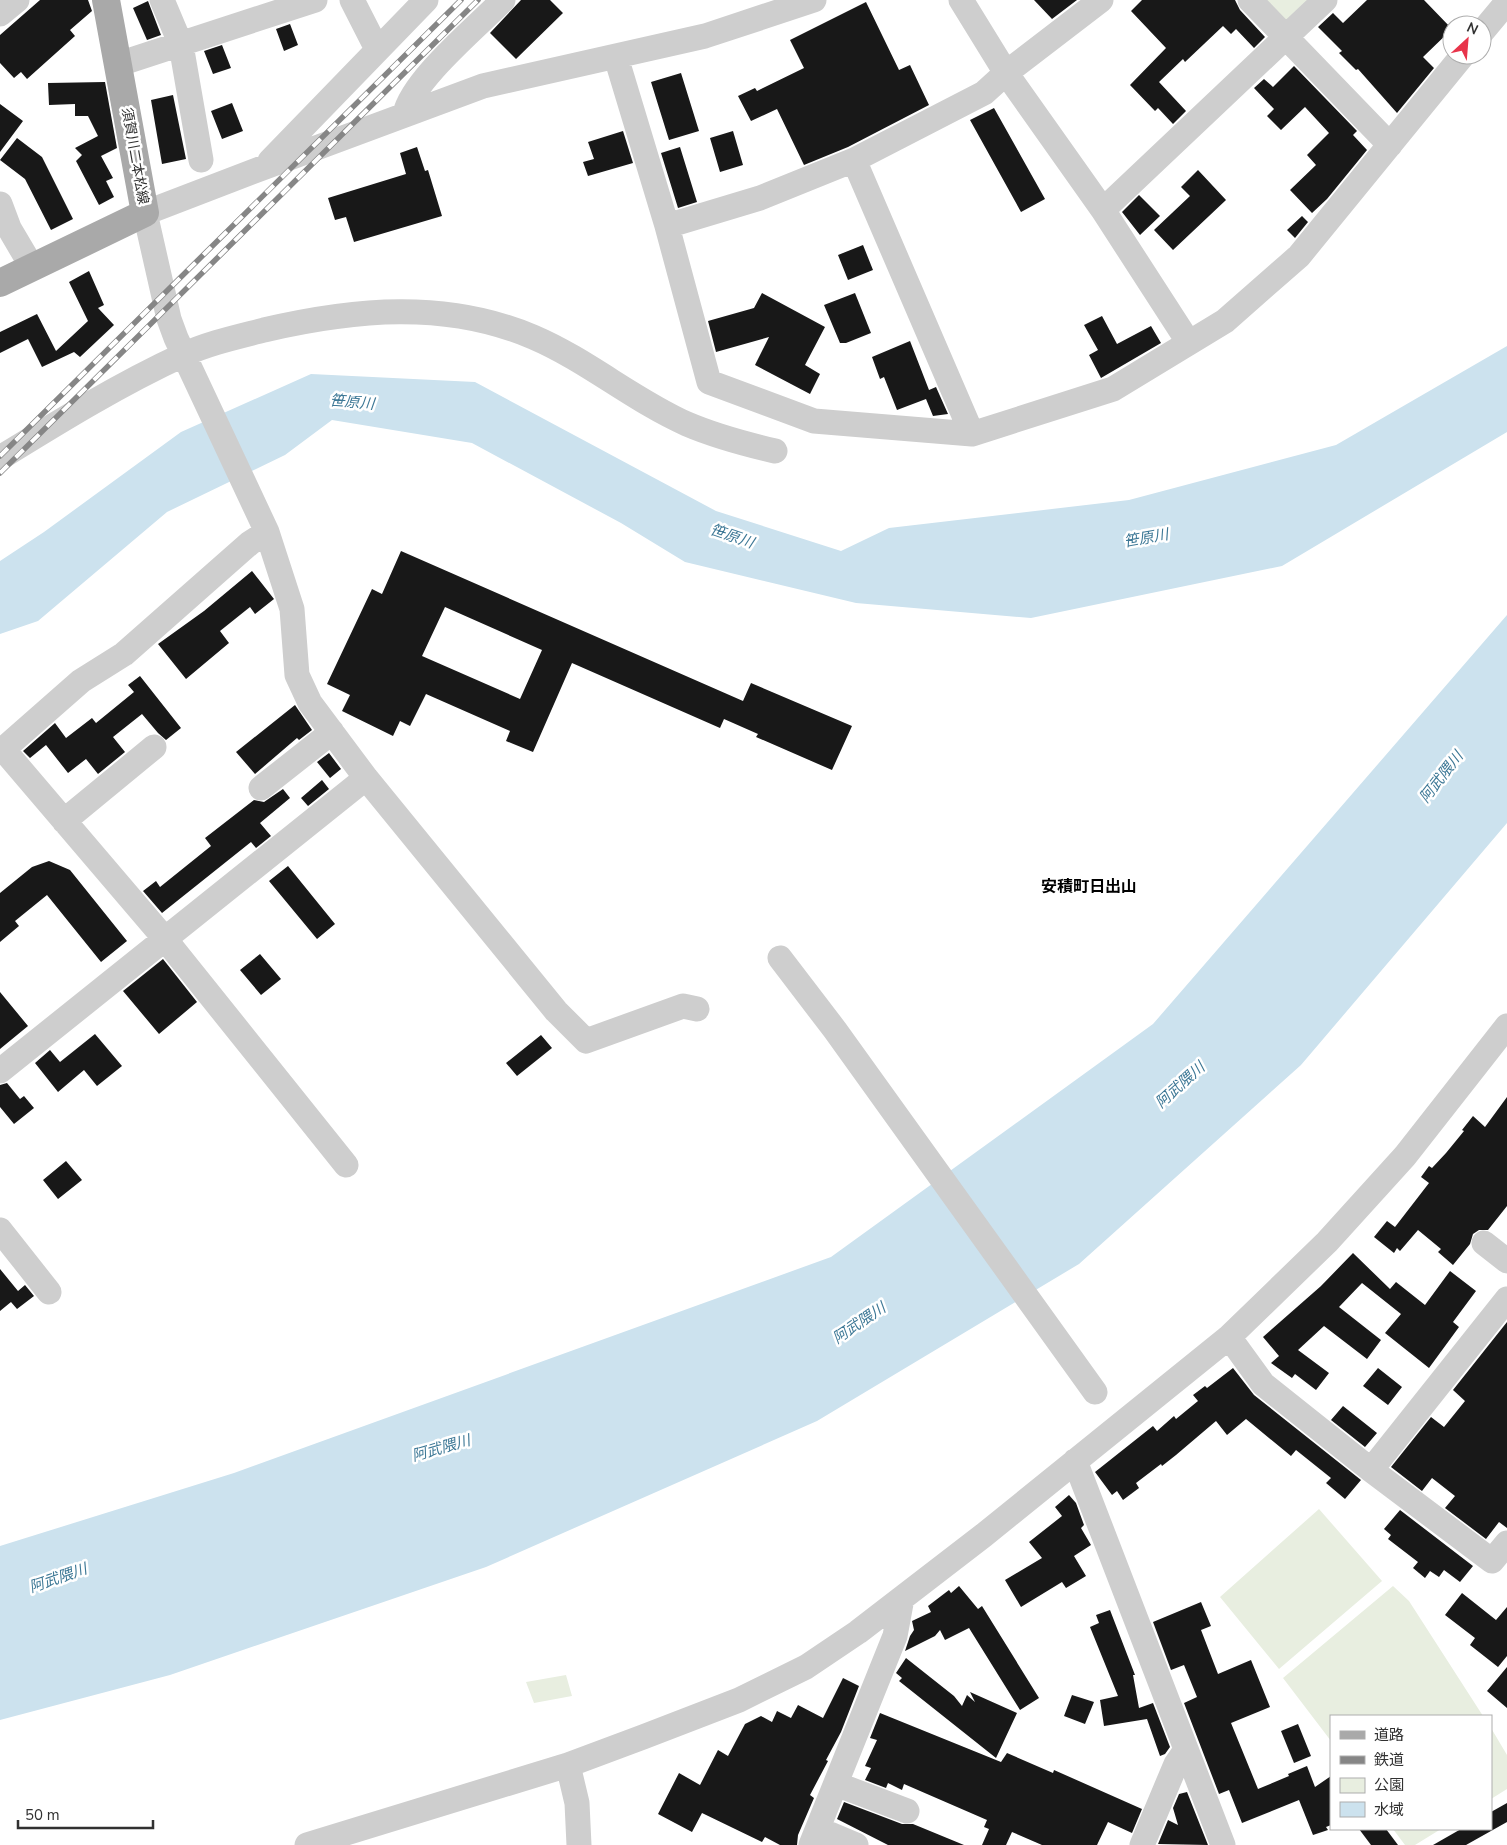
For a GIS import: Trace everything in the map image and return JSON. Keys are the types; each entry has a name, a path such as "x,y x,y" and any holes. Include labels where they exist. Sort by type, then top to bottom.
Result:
{"main road":[{"name":"須賀川二本松線","path":"0,283 145,213 106,0"}],"street":[{"path":"0,14 17,0"},
{"path":"162,0 181,45 201,160"},
{"path":"119,64 315,0"},
{"path":"352,0 377,49"},
{"path":"264,167 426,0"},
{"path":"405,114 410,100 426,77 503,0"},
{"path":"697,1009 683,1006 586,1041 556,1011 366,778 310,703 297,675 292,609 264,528 169,319 145,213 483,86 705,36 814,0"},
{"path":"961,0 1006,73 1103,210 1189,343"},
{"path":"667,226 760,198 854,160 984,93 1006,73 1101,0"},
{"path":"1250,0 1390,145"},
{"path":"1103,210 1325,0"},
{"path":"1492,20 1507,2"},
{"path":"616,57 667,226 709,382 814,421 972,434 1113,389 1225,321 1299,256 1455,65"},
{"path":"854,160 972,434"},
{"path":"0,204 9,228 32,268"},
{"path":"0,458 88,403 186,359 213,343 318,318 376,311 410,310 461,316 500,325 562,350 686,423 733,441 775,451"},
{"path":"264,528 250,543 124,654 81,681 2,750 165,939 346,1165"},
{"path":"55,702 60,704 76,701 126,670"},
{"path":"261,788 332,732"},
{"path":"64,821 154,747"},
{"path":"0,1071 366,778"},
{"path":"780,958 835,1030 1095,1392"},
{"path":"307,1845 387,1834 739,1700 806,1667 858,1632 1229,1337 1327,1242 1405,1156 1507,1026"},
{"path":"0,1230 49,1292"},
{"path":"1484,1243 1507,1261"},
{"path":"1371,1470 1507,1299"},
{"path":"1229,1337 1264,1384 1371,1470 1502,1559"},
{"path":"1075,1461 1185,1751 1223,1845"},
{"path":"856,1845 814,1837 895,1636 902,1598"},
{"path":"1142,1845 1176,1764 1185,1751"},
{"path":"568,1765 577,1802 579,1845"},
{"path":"836,1784 907,1811"}],"green space":[{"path":"1259,0 1311,0 1285,26"},
{"path":"1319,1509 1382,1581 1279,1669 1220,1597"},
{"path":"1393,1586 1409,1601 1482,1715 1330,1715 1330,1740 1283,1678"},
{"path":"566,1675 572,1696 534,1703 526,1682"},
{"path":"1492,1730 1507,1755 1507,1789 1492,1798"},
{"path":"1394,1830 1439,1830 1415,1845 1405,1845"}],"water":[{"name":"笹原川","path":"1507,346 1507,432 1282,566 1031,618 856,603 685,562 621,523 472,443 332,420 285,455 167,512 38,621 0,634 0,561 44,532 181,432 311,374 475,382 716,511 841,551 889,528 1129,500 1336,445"},
{"name":"阿武隈川","path":"1507,615 1507,823 1301,1065 1079,1264 817,1421 486,1567 170,1675 0,1720 0,1546 234,1473 831,1257 1153,1024"}],"building":[{"path":"40,0 88,0 92,11 70,30 75,36 27,79 21,72 14,78 0,63 0,35"},
{"path":"521,0 550,0 563,13 516,59 490,33"},
{"path":"1034,0 1077,0 1052,19"},
{"path":"1142,0 1235,0 1240,10 1265,37 1254,48 1236,29 1231,34 1223,26 1185,62 1183,59 1159,82 1186,111 1173,124 1158,108 1155,111 1130,85 1166,48 1131,11"},
{"path":"1367,0 1424,0 1442,19 1442,39 1423,57 1434,68 1397,113 1358,69 1356,70 1339,53 1342,51 1318,27 1333,13 1343,23"},
{"path":"148,1 161,35 147,40 133,8"},
{"path":"866,2 899,70 910,65 929,105 848,147 804,165 777,109 751,121 738,96 755,88 757,91 804,68 790,40"},
{"path":"290,24 298,45 284,51 276,29"},
{"path":"222,45 231,68 213,74 204,51"},
{"path":"1294,66 1357,131 1353,135 1367,150 1327,199 1312,213 1290,190 1316,165 1307,155 1329,133 1305,107 1281,130 1267,116 1274,109 1254,88 1264,79 1273,87"},
{"path":"681,73 699,131 669,140 651,82"},
{"path":"105,82 117,148 101,156 113,178 106,181 114,197 99,205 76,161 82,155 75,148 98,136 88,116 75,116 75,104 49,105 48,83"},
{"path":"173,95 186,159 162,164 151,100"},
{"path":"232,103 243,131 222,139 211,111"},
{"path":"0,104 23,121 0,152"},
{"path":"994,108 1045,199 1021,212 970,120"},
{"path":"623,131 633,163 588,176 583,162 594,159 588,142"},
{"path":"733,131 743,165 720,172 710,138"},
{"path":"17,138 42,157 73,219 51,230 25,179 0,160"},
{"path":"417,147 425,171 428,170 442,216 354,242 346,217 335,220 328,198 406,174 400,153"},
{"path":"680,147 697,202 678,208 661,153"},
{"path":"1198,170 1226,200 1173,250 1154,230 1190,196 1181,187"},
{"path":"1139,195 1160,216 1140,235 1122,212"},
{"path":"1302,216 1308,222 1295,238 1287,230"},
{"path":"863,245 873,270 848,280 838,255"},
{"path":"89,271 104,305 98,308 114,325 80,357 74,352 42,367 28,339 0,353 0,332 37,314 56,351 88,321 69,282"},
{"path":"762,293 825,327 805,365 820,374 810,394 755,365 769,337 716,352 708,321 754,308"},
{"path":"855,293 871,333 846,343 840,343 824,305"},
{"path":"1102,316 1117,344 1151,326 1161,343 1101,378 1089,355 1098,350 1084,325"},
{"path":"910,341 929,390 936,387 948,414 933,416 926,399 897,410 884,377 880,379 872,357"},
{"path":"401,551 743,701 751,683 852,726 832,770 756,737 758,734 724,719 720,728 572,663 533,752 506,741 510,731 426,694 410,726 400,721 393,736 342,711 350,695 327,684 372,589 382,594","holes":["445,607 542,650 520,699 422,656"]},
{"path":"252,571 274,599 255,614 250,607 220,631 229,643 186,679 158,644 204,611"},
{"path":"140,676 181,728 166,740 142,714 113,737 125,752 98,774 86,759 68,773 46,745 30,758 23,751 55,723 66,738 92,718 96,723 134,692 128,685"},
{"path":"295,705 312,730 299,740 297,738 255,774 236,752"},
{"path":"329,753 341,769 330,778 317,762"},
{"path":"322,780 329,789 308,806 301,798"},
{"path":"283,789 290,798 260,823 271,836 256,848 251,842 162,913 143,891 156,881 160,887 211,846 205,838 254,800 264,802"},
{"path":"49,861 70,870 127,941 101,962 47,895 15,921 19,926 0,942 0,893 32,867"},
{"path":"288,866 335,924 317,939 269,881"},
{"path":"260,954 281,979 261,995 240,970"},
{"path":"163,959 197,1002 159,1034 123,991"},
{"path":"0,992 28,1026 0,1049"},
{"path":"95,1034 122,1066 97,1086 84,1070 58,1092 35,1063 50,1050 60,1062"},
{"path":"541,1035 552,1048 517,1076 506,1063"},
{"path":"7,1083 20,1099 24,1096 34,1108 14,1124 0,1107 0,1085"},
{"path":"1507,1097 1507,1206 1488,1230 1479,1230 1473,1234 1470,1244 1453,1265 1438,1252 1441,1249 1418,1230 1400,1251 1397,1248 1394,1253 1374,1237 1387,1221 1395,1227 1429,1183 1421,1177 1429,1166 1432,1168 1446,1153 1464,1131 1462,1130 1473,1116 1485,1127"},
{"path":"66,1161 82,1180 58,1199 43,1180"},
{"path":"1353,1253 1390,1289 1396,1282 1425,1305 1450,1271 1476,1291 1453,1322 1459,1327 1429,1368 1385,1333 1401,1314 1362,1283 1339,1307 1381,1340 1367,1359 1324,1326 1298,1350 1329,1373 1316,1390 1295,1374 1292,1378 1271,1363 1279,1356 1263,1337 1321,1286"},
{"path":"0,1269 18,1291 25,1285 34,1296 17,1309 11,1302 0,1311"},
{"path":"1507,1322 1507,1528 1499,1522 1486,1539 1445,1508 1455,1496 1432,1478 1422,1491 1391,1467 1431,1417 1444,1427 1465,1401 1453,1390"},
{"path":"1233,1368 1254,1395 1361,1480 1345,1499 1326,1483 1331,1478 1296,1450 1291,1456 1246,1419 1227,1435 1216,1421 1162,1466 1161,1464 1136,1483 1139,1488 1123,1500 1117,1491 1112,1495 1095,1472 1153,1426 1157,1431 1174,1416 1176,1419 1198,1401 1193,1395 1205,1386 1207,1388"},
{"path":"1378,1368 1402,1387 1388,1405 1363,1386"},
{"path":"1343,1406 1377,1433 1365,1447 1331,1420"},
{"path":"1069,1495 1076,1503 1084,1525 1081,1528 1091,1545 1074,1556 1086,1576 1066,1588 1062,1582 1021,1607 1005,1580 1042,1558 1029,1542 1062,1516 1055,1507"},
{"path":"1400,1510 1473,1566 1460,1582 1444,1570 1439,1577 1430,1571 1425,1578 1413,1568 1418,1562 1388,1539 1391,1535 1384,1529"},
{"path":"959,1586 978,1609 982,1606 1039,1698 1020,1710 969,1628 945,1640 940,1630 935,1636 905,1651 914,1630 912,1621 931,1612 928,1606 949,1590 951,1593"},
{"path":"1462,1593 1496,1620 1507,1607 1507,1656 1498,1667 1470,1645 1475,1638 1445,1615"},
{"path":"1201,1602 1211,1626 1201,1630 1218,1674 1251,1660 1270,1707 1231,1723 1258,1789 1307,1766 1315,1787 1330,1777 1330,1825 1326,1827 1328,1830 1313,1835 1299,1800 1242,1823 1229,1790 1219,1794 1184,1703 1197,1697 1184,1665 1171,1670 1153,1622"},
{"path":"1110,1610 1135,1675 1133,1675 1139,1708 1153,1703 1170,1747 1165,1754 1160,1756 1147,1719 1104,1726 1100,1700 1118,1696 1090,1627 1099,1623 1096,1615"},
{"path":"906,1658 954,1696 962,1706 967,1695 975,1702 970,1692 1017,1713 996,1758 899,1681 902,1678 896,1673"},
{"path":"1507,1667 1507,1708 1487,1691"},
{"path":"843,1678 859,1686 841,1732 826,1760 828,1761 810,1795 814,1798 798,1835 797,1845 780,1845 765,1837 762,1842 702,1813 692,1832 658,1814 679,1773 700,1785 718,1750 728,1756 745,1724 761,1716 772,1722 777,1711 791,1718 798,1705 823,1718"},
{"path":"1072,1695 1094,1702 1085,1724 1064,1716"},
{"path":"880,1713 1001,1762 1007,1753 1053,1773 1054,1770 1142,1809 1132,1833 1108,1822 1097,1845 1042,1845 1012,1832 1006,1845 982,1845 989,1829 984,1827 987,1820 904,1784 902,1790 888,1783 886,1788 865,1780 871,1768 865,1766 877,1740 870,1738"},
{"path":"1298,1724 1311,1756 1294,1763 1281,1731"},
{"path":"1187,1792 1208,1845 1158,1844 1168,1820 1178,1825 1173,1808 1179,1794"},
{"path":"844,1802 902,1824 913,1824 964,1845 888,1845 837,1819"},
{"path":"1507,1803 1507,1822 1466,1845 1433,1845 1459,1830 1492,1830 1492,1811"},
{"path":"1360,1830 1387,1830 1398,1845 1371,1845"}],"railway":[{"path":"0,456 461,0"},
{"path":"0,473 478,0"}],"district":[{"name":"安積町日出山","path":"1089,887"}]}
